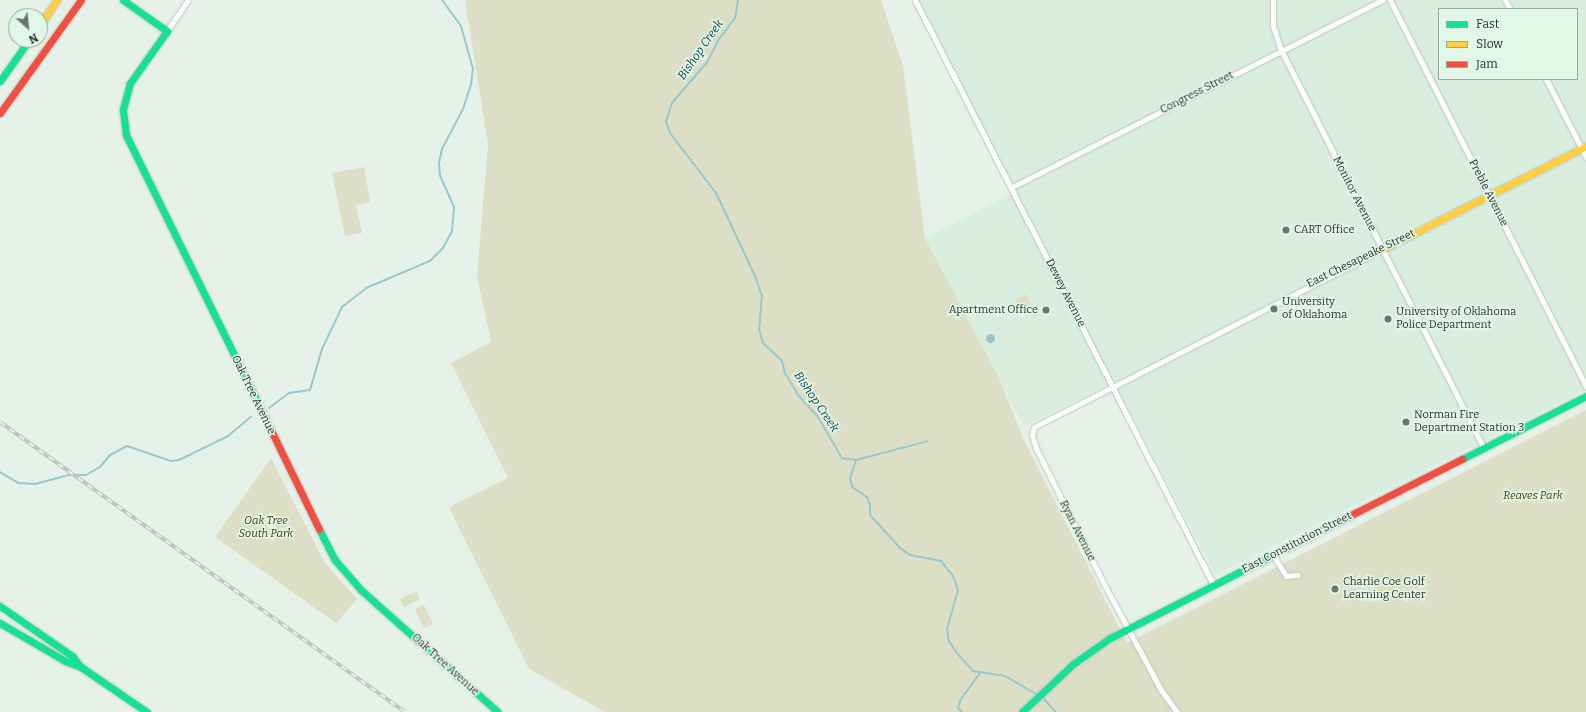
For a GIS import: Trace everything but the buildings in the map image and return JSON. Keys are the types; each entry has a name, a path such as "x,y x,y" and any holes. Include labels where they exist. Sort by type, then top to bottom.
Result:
{"main road":[{"path":"48,13 57,0"},
{"path":"0,113 81,0"},
{"path":"123,0 167,31"},
{"name":"Oak Tree Avenue","path":"167,31 135,75 127,92 123,119 126,135 136,158 335,560 361,590 498,712"},
{"path":"0,81 23,48"},
{"name":"East Chesapeake Street","path":"1382,249 1584,147"},
{"name":"East Constitution Street","path":"1022,712 1086,653 1127,630 1586,396"},
{"path":"0,606 72,656 81,667"},
{"path":"0,623 65,661 81,667 147,712"}],"street":[{"path":"167,31 188,0"},
{"name":"Dewey Avenue","path":"915,0 1012,187 1214,586"},
{"name":"Monitor Avenue","path":"1273,0 1273,26 1282,50 1484,448"},
{"name":"Congress Street","path":"1012,187 1383,0"},
{"name":"Preble Avenue","path":"1390,0 1586,386"},
{"path":"1547,80 1584,147 1586,157"},
{"name":"East Chesapeake Street","path":"1033,431 1038,424 1382,249"},
{"name":"Ryan Avenue","path":"1033,431 1036,448 1127,630 1161,690 1177,712"},
{"path":"1273,555 1286,576 1290,578 1298,575"}],"shaded area":[{"name":"University of Oklahoma","path":"915,0 1586,0 1586,390 1216,575 1114,382 1024,426 925,238 1017,191"}],"green space":[{"name":"Reaves Park","path":"465,0 881,0 903,66 925,238 1000,380 1023,438 1127,643 1586,410 1586,712 605,712 529,669 449,507 508,478 451,363 491,342 477,276 488,145"},
{"path":"364,167 370,202 356,205 362,233 345,236 332,173"},
{"path":"1026,294 1034,311 1023,316 1015,299"},
{"name":"Oak Tree South Park","path":"271,458 325,563 357,599 336,623 215,537"},
{"path":"416,591 420,599 404,607 400,599"},
{"path":"424,605 433,624 424,628 415,609"}],"water":[{"path":"990,333 995,338 990,343 985,338"}],"waterway":[{"path":"269,408 289,393 310,390 322,349 342,307 366,288 430,261 443,248 452,231 454,207 440,175 439,163 442,149 463,109 471,85 473,69 461,26 442,0"},
{"name":"Bishop Creek","path":"738,0 735,18 719,39 708,61 672,103 666,122 670,133 716,193 755,276 762,296 759,329 763,343 782,361 785,373 799,396 818,417 842,458 856,460 850,478 852,487 867,497 870,505 870,515 900,548 910,555 941,561 953,576 958,590 947,629 949,641 956,652 973,671 1005,676 1038,695"},
{"path":"0,472 18,483 35,484 69,475 86,475 100,467 110,455 127,446 171,461 179,460 228,436 251,417"},
{"path":"856,460 928,441"},
{"path":"962,712 958,708 961,699 980,673"},
{"name":"Bishop Creek","path":"1042,697 1056,712"}],"railway":[{"path":"0,422 405,712"}],"traffic: fast":[{"path":"123,0 167,31 130,83 123,110 126,135 267,422"},
{"path":"0,81 23,48"},
{"path":"1462,459 1586,396"},
{"path":"1022,712 1073,664 1110,638 1349,516"},
{"path":"319,529 335,560 361,590 498,712"},
{"path":"0,606 72,656 81,667"},
{"path":"0,623 65,661 81,667 147,712"}],"traffic: slow":[{"path":"48,13 57,0"},
{"path":"1383,249 1586,146"}],"traffic: jam":[{"path":"0,113 81,0"},
{"path":"267,422 319,529"},
{"path":"1349,516 1462,459"}],"place":[{"name":"CART Office","path":"1286,230"},
{"name":"University of Oklahoma","path":"1274,309"},
{"name":"Apartment Office","path":"1046,310"},
{"name":"University of Oklahoma Police Department","path":"1388,319"},
{"name":"Norman Fire Department Station 3","path":"1406,422"},
{"name":"Charlie Coe Golf Learning Center","path":"1335,589"}]}
